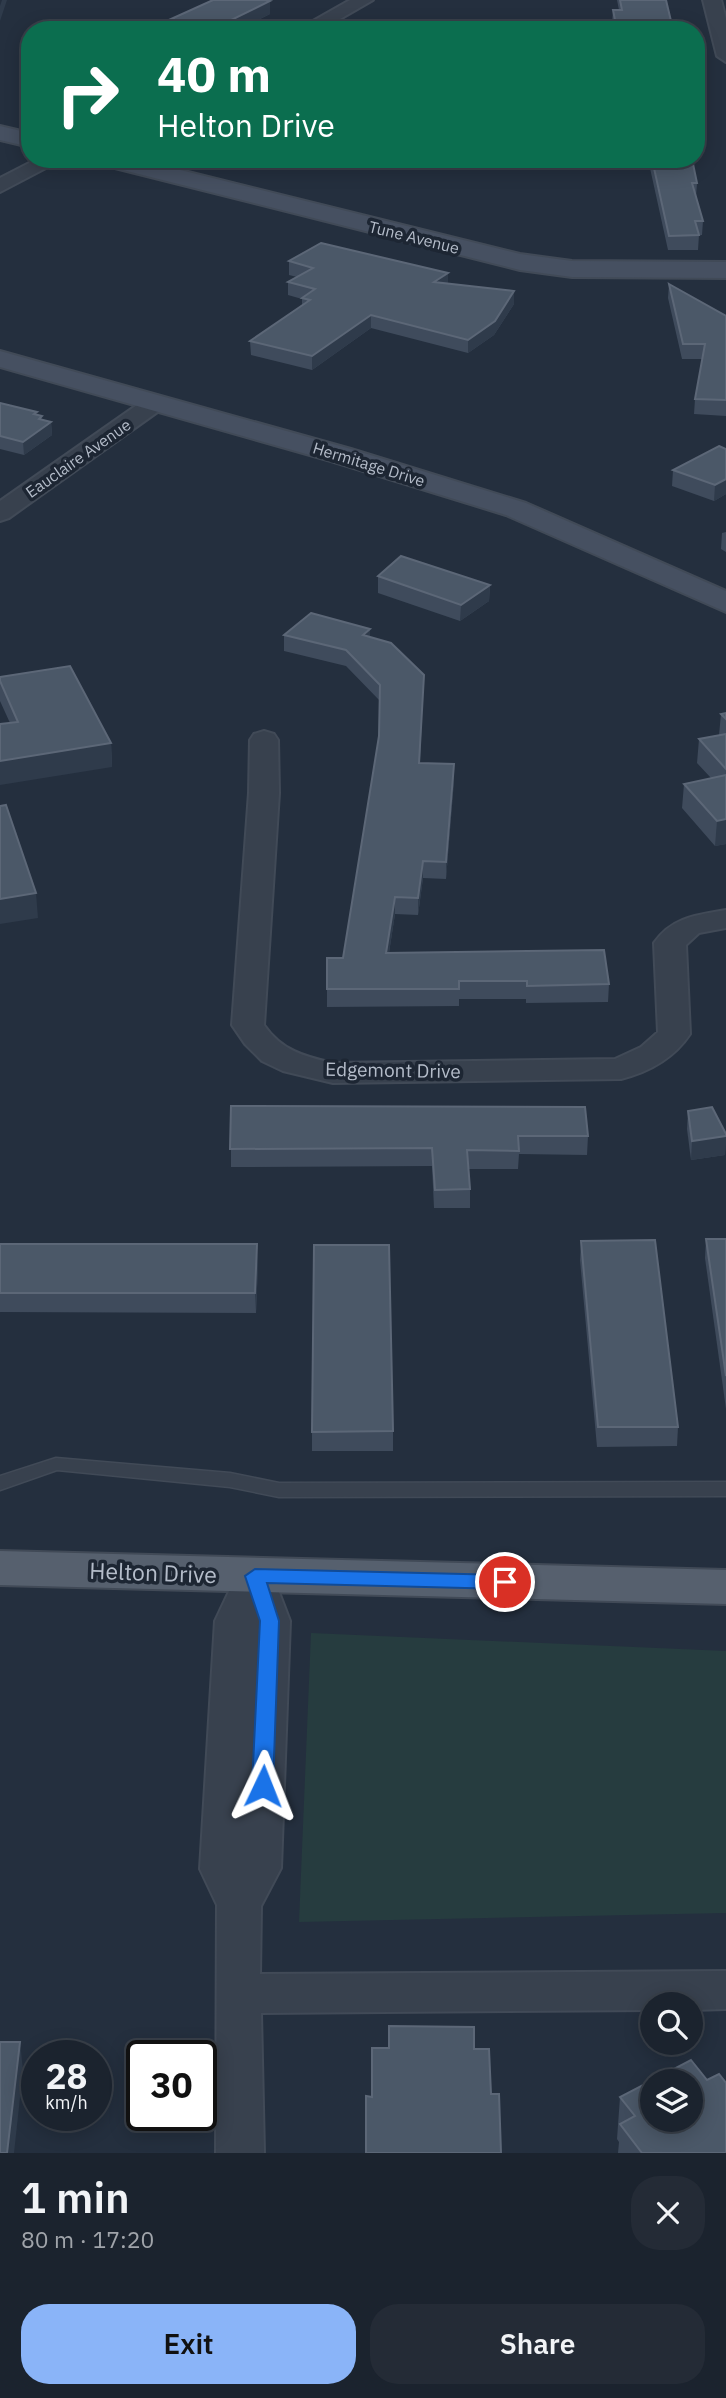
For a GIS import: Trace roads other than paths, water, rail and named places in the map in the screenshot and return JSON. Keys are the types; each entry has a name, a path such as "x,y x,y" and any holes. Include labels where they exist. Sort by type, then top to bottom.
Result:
{"main road":[{"name":"Helton Drive","path":"0,1569 726,1587"}],"street":[{"path":"323,21 364,0"},
{"path":"712,0 726,56"},
{"path":"0,133 21,138"},
{"path":"0,186 35,168"},
{"name":"Tune Avenue","path":"143,168 520,262 572,269 726,270"},
{"name":"Hermitage Drive","path":"0,359 516,509 683,581 726,603"},
{"name":"Eauclaire Avenue","path":"0,513 155,403"},
{"name":"Edgemont Drive","path":"264,740 264,793 248,1025 261,1047 291,1064 333,1073 621,1069 653,1054 674,1034 670,943 688,926 726,919"},
{"path":"240,2153 237,1994 239,1905 259,1868 270,1621 255,1576"},
{"path":"237,1994 726,1990"}],"lane":[{"path":"0,1483 56,1464 230,1480 279,1490 726,1489"}]}
